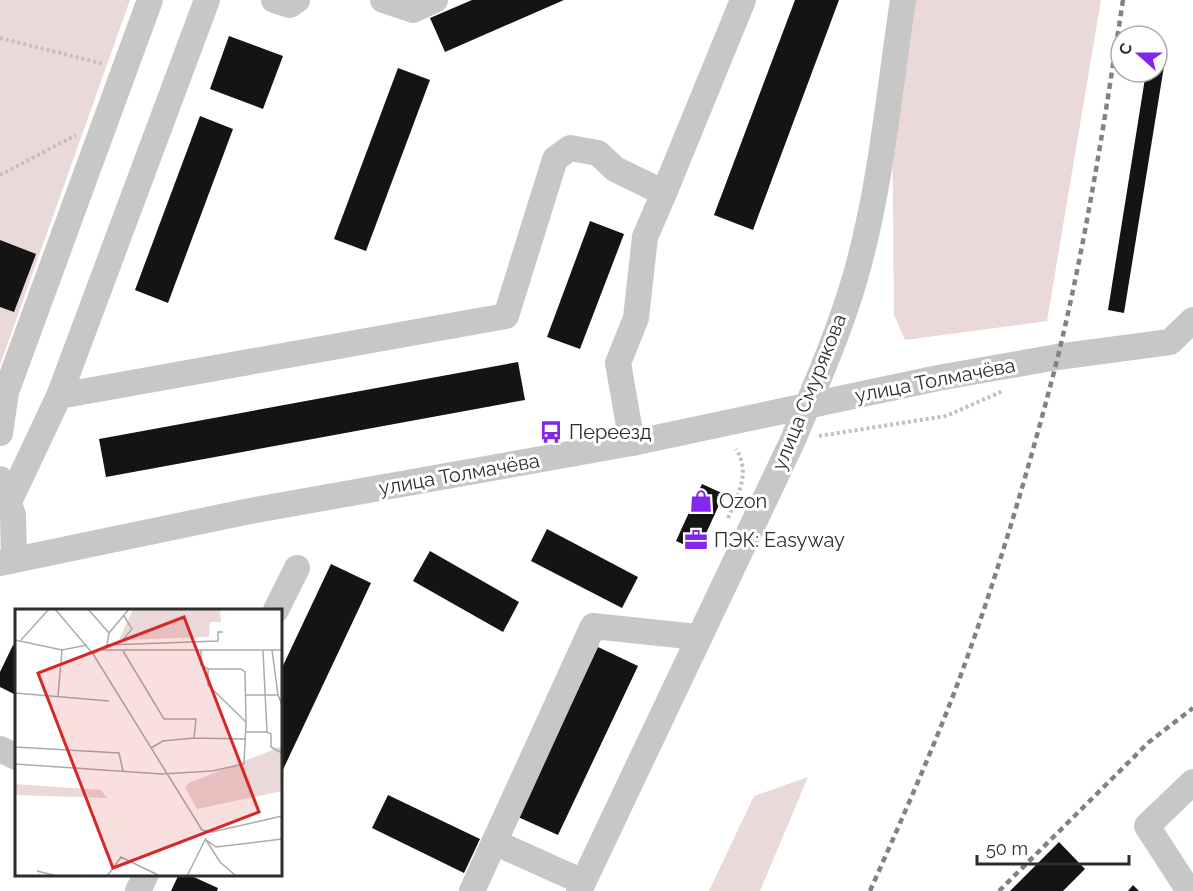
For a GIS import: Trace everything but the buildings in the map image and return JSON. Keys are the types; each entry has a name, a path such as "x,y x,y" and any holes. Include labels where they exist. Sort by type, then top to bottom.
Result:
{"street":[{"path":"0,433 6,392 150,0"},
{"path":"7,561 13,515 4,490 59,396 207,0"},
{"path":"274,0 290,5 297,0"},
{"path":"383,0 413,10 435,0"},
{"path":"632,443 618,363 636,318 645,237 743,0"},
{"name":"улица Смурякова","path":"581,887 807,406 855,278 879,165 903,0"},
{"path":"59,396 506,316 555,159 570,148 598,153 615,169 664,193"},
{"name":"улица Толмачёва","path":"7,561 250,511 632,443 1047,358 1170,342 1193,320"},
{"path":"0,365 6,392"},
{"path":"276,609 297,568"},
{"path":"472,891 593,626 697,637"},
{"path":"0,749 15,756"},
{"path":"1189,891 1147,826 1193,783"},
{"path":"494,842 581,887"},
{"path":"138,891 145,876"}],"path":[{"path":"0,38 111,66"},
{"path":"818,436 946,416 1011,387"}],"shaded area":[{"path":"0,0 130,0 0,365"},
{"path":"891,0 1101,0 1047,321 905,340 894,315"},
{"path":"808,777 760,891 709,891 754,796"}],"railway":[{"path":"870,891 959,680 998,566 1033,450 1075,280 1101,140 1123,0"},
{"path":"999,891 1149,742 1193,708"}],"place":[{"name":"Переезд","path":"551,432"},
{"name":"Ozon","path":"701,501"},
{"name":"ПЭК: Easyway","path":"696,540"}]}
